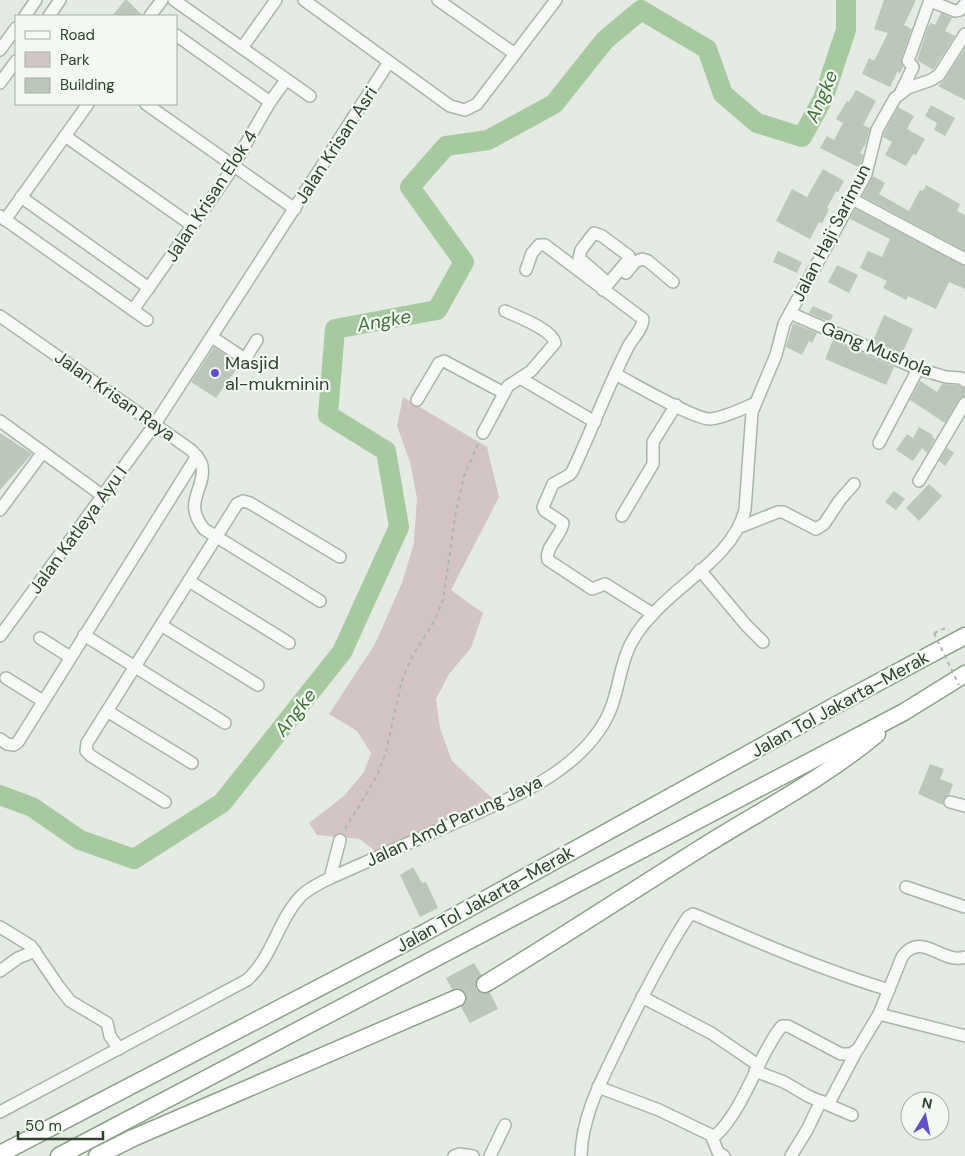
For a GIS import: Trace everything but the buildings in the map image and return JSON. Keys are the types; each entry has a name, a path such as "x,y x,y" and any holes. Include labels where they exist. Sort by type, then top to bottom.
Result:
{"highway":[{"name":"Jalan Tol Jakarta–Merak","path":"0,1154 426,932 965,636"},
{"name":"Jalan Tol Jakarta–Merak","path":"59,1156 904,712 962,679"},
{"path":"485,984 558,940 701,848 794,793 859,749 904,712"},
{"path":"98,1156 133,1138 456,998"}],"street":[{"path":"26,15 36,0"},
{"path":"49,15 60,0"},
{"path":"151,15 162,0"},
{"path":"174,0 310,96"},
{"path":"242,48 276,0"},
{"path":"304,0 450,106 465,110 477,104 556,0"},
{"path":"438,0 455,5 515,54"},
{"path":"930,0 955,11 960,10 965,4"},
{"name":"Jalan Haji Sarimun","path":"754,404 773,363 780,334 790,312 866,174 877,130 895,98 901,92 913,66 908,61 930,0"},
{"path":"0,50 15,29"},
{"path":"901,92 939,75 965,34"},
{"path":"178,35 270,102"},
{"path":"0,84 15,62"},
{"name":"Jalan Krisan Asri","path":"156,424 389,62"},
{"name":"Jalan Krisan Elok 4","path":"133,310 234,165 270,102 286,80"},
{"path":"87,105 21,197 2,218 147,320"},
{"path":"147,105 295,209"},
{"path":"65,136 193,226"},
{"path":"21,197 149,288"},
{"path":"852,199 965,260"},
{"path":"594,232 629,256 606,289 579,258 581,250 594,232"},
{"path":"526,270 534,250 539,245 544,245 606,289 644,321 615,374 572,472 553,484 543,506 545,511 563,523 547,558 592,589 606,584 653,614"},
{"path":"606,289 642,259 648,261 673,282"},
{"path":"483,433 511,383 531,371 553,347 555,341 550,334 505,311"},
{"name":"Gang Mushola","path":"790,312 918,369 946,377 961,378 965,381"},
{"name":"Jalan Krisan Raya","path":"0,316 156,424 197,456"},
{"path":"212,337 245,359 257,340"},
{"path":"417,400 439,363 444,361 504,393"},
{"path":"879,443 918,369"},
{"path":"615,374 699,416 711,418 754,404"},
{"path":"520,378 595,422"},
{"path":"920,481 965,403"},
{"name":"Jalan Amd Parung Jaya","path":"0,1112 247,980 257,969 300,898 307,891 330,878 509,798 572,762 606,720 614,702 632,641 653,614 720,553 740,527 745,510 754,404"},
{"path":"622,516 653,464 653,442 676,405"},
{"path":"0,421 103,496"},
{"name":"Jalan Katleya Ayu I","path":"0,636 156,424"},
{"path":"1,505 42,452"},
{"path":"0,739 7,744 14,745 18,742 197,456 202,464 202,474 195,504 198,522 204,529 320,601"},
{"path":"740,527 778,512 783,512 816,529 824,524 840,500 854,484"},
{"path":"165,802 91,756 86,751 87,743 237,504 243,501 250,503 340,557"},
{"path":"700,570 746,625 763,642"},
{"path":"189,581 289,643"},
{"path":"161,625 258,685"},
{"path":"84,635 225,723"},
{"path":"40,638 70,657"},
{"path":"6,678 43,701"},
{"path":"108,711 192,763"},
{"path":"950,802 965,806"},
{"path":"330,878 340,840"},
{"path":"906,887 965,907"},
{"path":"580,1156 584,1123 598,1087 642,997 685,921 693,914 771,948 843,976 889,990"},
{"path":"0,927 27,943 35,951 70,1001 107,1023 110,1036 119,1049"},
{"path":"791,1156 879,1014 902,957 911,948 924,947 957,958 965,957"},
{"path":"0,971 18,958 35,951"},
{"path":"642,997 711,1033 757,1068 808,1096 852,1115"},
{"path":"879,1014 965,1036"},
{"path":"598,1087 658,1110 715,1136 722,1130 734,1112 782,1026 788,1026 842,1054 856,1052"},
{"path":"490,1156 505,1125"},
{"path":"711,1135 718,1152 724,1156"},
{"path":"454,1156 459,1154 473,1156"}],"path":[{"path":"340,840 377,776 386,752 402,680 412,657 433,622 443,600 456,511 464,476 483,433"},
{"path":"934,633 962,679"}],"green space":[{"path":"403,397 487,447 499,497 451,590 483,613 471,648 449,674 436,699 440,728 452,761 493,799 375,851 360,839 317,835 309,823 344,796 364,772 371,753 357,731 329,714 375,644 402,583 414,543 417,498 410,462 397,426"}],"waterway":[{"name":"Angke","path":"0,795 32,807 80,840 134,859 222,803 342,652 399,527 386,451 328,415 335,329 437,310 464,262 410,187 446,146 488,140 554,104 605,40 641,10 707,49 723,94 757,123 802,137 823,99 846,30 846,0"}],"tunnel":[{"path":"457,998 485,984"}],"place":[{"name":"Masjid al-mukminin","path":"215,373"}]}
